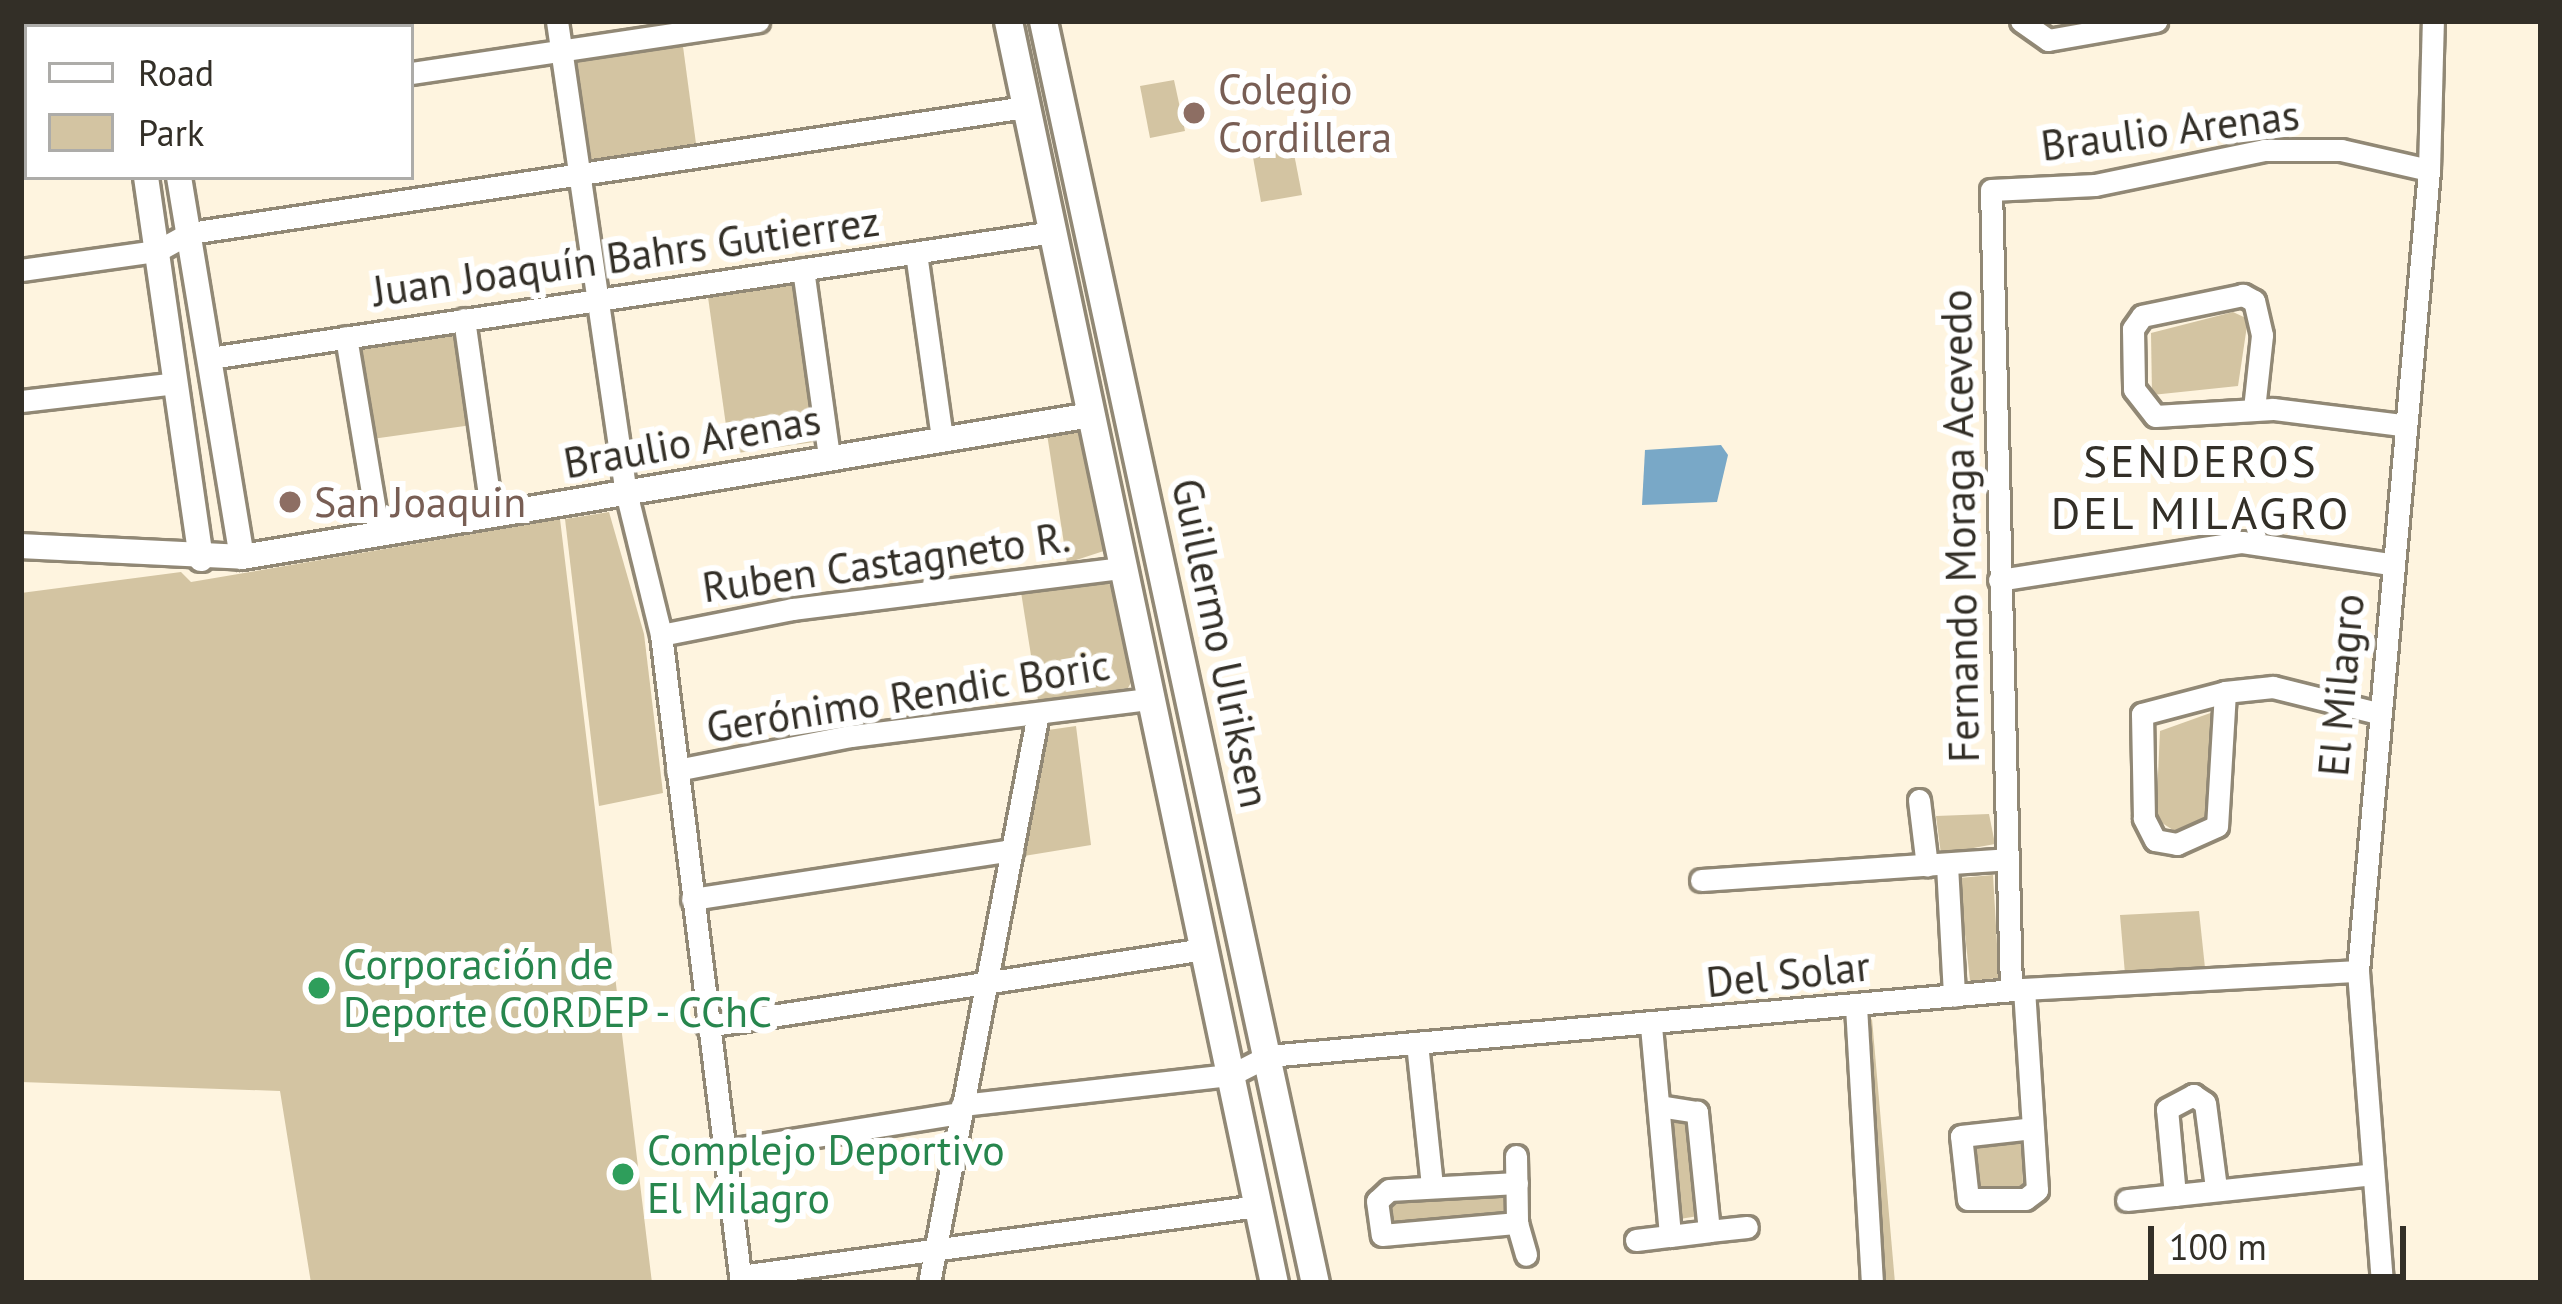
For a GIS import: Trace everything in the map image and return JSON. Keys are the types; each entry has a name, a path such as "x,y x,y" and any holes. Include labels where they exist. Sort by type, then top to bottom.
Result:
{"main road":[{"name":"Guillermo Ulriksen","path":"1008,21 1274,1283"},
{"name":"Guillermo Ulriksen","path":"1043,21 1315,1283"}],"street":[{"path":"556,21 626,492 661,635 741,1279 936,1246 1258,1206"},
{"path":"414,73 758,21"},
{"path":"2021,21 2048,40 2156,21"},
{"name":"El Milagro","path":"2382,1283 2358,971 2401,424 2428,170 2433,21"},
{"path":"21,270 157,251 190,233 1025,107"},
{"name":"Braulio Arenas","path":"1991,190 2095,185 2264,150 2342,150 2428,170"},
{"path":"146,180 201,560"},
{"path":"180,180 242,557"},
{"name":"Fernando Moraga Acevedo","path":"1991,190 2007,859 2033,1128 2033,1196 1968,1199 1961,1136 2033,1128"},
{"name":"Juan Joaquín Bahrs Gutierrez","path":"210,358 1053,232"},
{"path":"916,253 942,439"},
{"path":"803,269 829,457"},
{"path":"2254,409 2262,335 2254,301 2242,295 2142,316 2132,358 2143,410 2254,409 2401,424"},
{"path":"464,320 492,515"},
{"path":"346,337 380,535"},
{"path":"21,401 176,383"},
{"name":"Braulio Arenas","path":"21,546 201,560 242,557 1091,415"},
{"path":"1999,580 2242,542 2390,564"},
{"name":"Ruben Castagneto R.","path":"661,635 792,610 1123,568"},
{"path":"2225,692 2217,826 2177,844 2155,839 2144,818 2142,714 2225,692 2272,687 2377,713"},
{"name":"Gerónimo Rendic Boric","path":"677,770 851,736 1150,699"},
{"path":"929,1283 1038,714"},
{"name":"Fernando Moraga Acevedo","path":"1919,800 1937,865 1954,995"},
{"path":"692,899 1012,850"},
{"path":"1702,880 2007,859"},
{"path":"707,1026 1204,949"},
{"name":"Del Solar","path":"1231,1075 1268,1056 1652,1026 2018,990 2358,971"},
{"path":"1856,1006 1872,1283"},
{"path":"1652,1026 1670,1236"},
{"path":"1417,1043 1432,1186"},
{"path":"723,1151 962,1109 1231,1075"},
{"path":"2174,1195 2168,1104 2193,1095 2205,1103 2216,1188"},
{"path":"1659,1106 1697,1112 1709,1231"},
{"path":"1516,1156 1517,1223 1526,1255"},
{"path":"2127,1200 2373,1174"},
{"path":"1517,1183 1381,1193 1382,1235 1517,1223"},
{"path":"1636,1240 1747,1227"}],"green space":[{"path":"682,39 697,151 592,162 575,57"},
{"path":"1174,80 1185,131 1150,138 1140,86"},
{"path":"1289,128 1302,195 1261,202 1249,135"},
{"path":"797,277 821,441 730,454 707,290"},
{"path":"2233,312 2248,319 2238,386 2152,395 2151,333"},
{"path":"456,328 472,425 372,439 355,344"},
{"path":"1081,432 1110,549 1067,563 1047,434"},
{"path":"609,512 644,634 663,793 599,806 565,519"},
{"name":"Corporación de Deporte CORDEP - CChC","path":"560,519 652,1283 311,1283 280,1091 21,1082 21,593 181,572 191,582"},
{"path":"1103,582 1116,587 1134,677 1128,688 1038,700 1021,592"},
{"path":"2216,711 2209,824 2182,836 2156,819 2160,731"},
{"path":"1076,726 1091,845 1024,856 1048,730"},
{"path":"1989,814 1995,844 1941,854 1936,816"},
{"path":"1993,875 1999,978 1970,981 1959,878"},
{"path":"2199,911 2205,968 2125,974 2120,915"},
{"path":"1872,1019 1895,1283 1883,1283 1864,1025"},
{"path":"1665,1117 1691,1118 1698,1216 1674,1220"},
{"path":"2022,1139 2023,1188 1977,1193 1972,1141"},
{"path":"1518,1191 1518,1216 1391,1225 1389,1199"}],"water":[{"path":"1721,445 1728,455 1717,502 1642,505 1645,450"}],"place":[{"name":"Colegio Cordillera","path":"1194,113"},
{"name":"San Joaquin","path":"290,502"},
{"name":"Corporación de Deporte CORDEP - CChC","path":"319,988"},
{"name":"Complejo Deportivo El Milagro","path":"623,1174"}],"district":[{"name":"SENDEROS DEL MILAGRO","path":"2201,487"}]}
